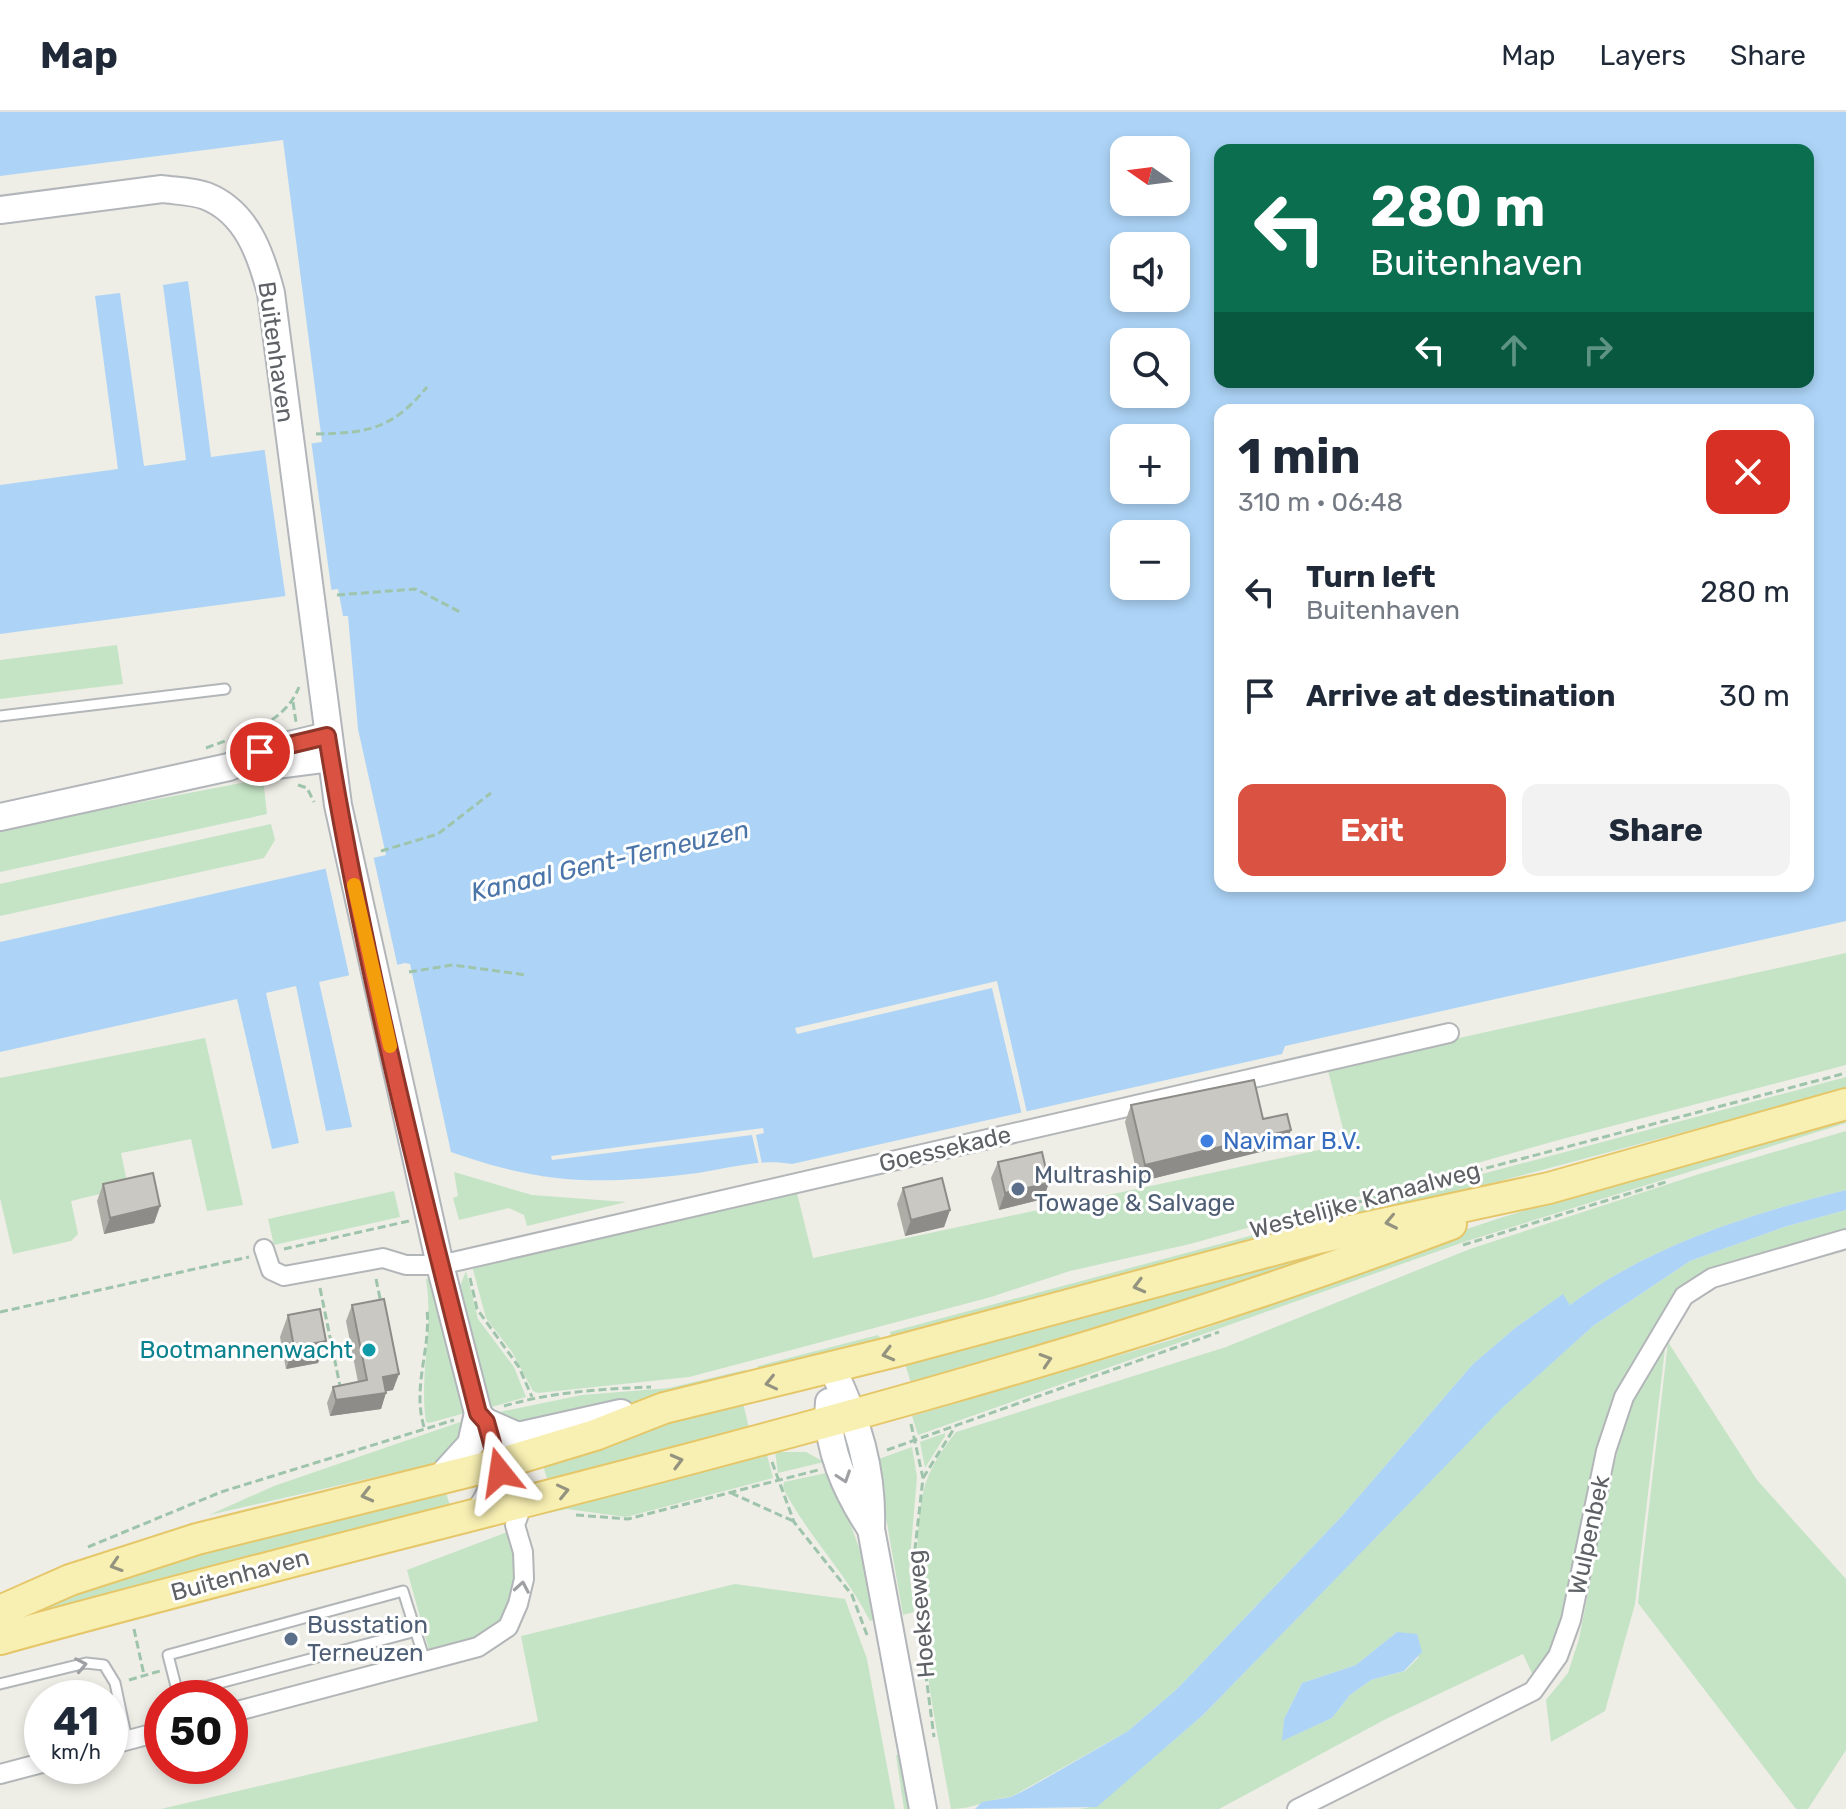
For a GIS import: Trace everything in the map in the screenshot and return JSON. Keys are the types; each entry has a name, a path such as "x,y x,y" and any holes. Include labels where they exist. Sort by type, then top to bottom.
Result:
{"main road":[{"name":"Buitenhaven","path":"0,210 162,189 206,196 226,208 250,234 262,256 271,293 329,747 349,860 440,1265 482,1418 499,1464"},
{"path":"0,817 229,767 262,768 329,747"},
{"name":"Westelijke Kanaalweg","path":"832,1368 1318,1238 1549,1188 1846,1104"},
{"name":"Westelijke Kanaalweg","path":"841,1418 906,1401 1326,1271 1549,1188"},
{"name":"Buitenhaven","path":"482,1418 518,1436 637,1409 665,1396 832,1368"},
{"name":"Hoekseweg","path":"832,1368 841,1418 872,1491 871,1529 923,1809"},
{"name":"Buitenhaven","path":"0,1611 70,1580 197,1539 499,1464 595,1435 665,1396"},
{"path":"442,1476 471,1444 482,1418"},
{"name":"Buitenhaven","path":"0,1639 841,1418"},
{"path":"480,1511 496,1487 499,1464"}],"street":[{"name":"Goessekade","path":"440,1265 1449,1033"},
{"name":"Wulpenbek","path":"1297,1809 1533,1691 1558,1656 1571,1620 1606,1451 1624,1397 1684,1296 1712,1278 1846,1239"},
{"path":"264,1252 271,1270 284,1276 383,1258 406,1265 440,1265"},
{"path":"248,1708 478,1647 508,1627 524,1579 523,1552 515,1525 524,1500"},
{"path":"0,1774 24,1768"}],"lane":[{"path":"0,716 225,689"},
{"path":"175,1680 168,1655 403,1591 425,1661"},
{"path":"237,1680 416,1631"},
{"path":"0,1684 86,1663 104,1665 113,1680"}],"path":[{"path":"316,434 362,433 394,421 427,387"},
{"path":"337,595 416,589 460,612"},
{"path":"294,784 307,788 317,809"},
{"path":"381,851 438,834 491,793"},
{"path":"409,972 453,965 526,975"},
{"name":"Westelijke Kanaalweg","path":"1343,1207 1846,1073"},
{"path":"1454,1248 1666,1182"},
{"path":"0,1312 409,1221"},
{"path":"372,1260 382,1304"},
{"path":"466,1260 477,1309 519,1367 532,1397"},
{"path":"317,1271 341,1394"},
{"path":"424,1427 418,1383 428,1329"},
{"path":"915,1441 1219,1332"},
{"path":"79,1551 221,1492 424,1427 482,1418 532,1397 665,1396"},
{"name":"Hoekseweg","path":"906,1401 923,1478 913,1567 936,1750"},
{"path":"923,1478 956,1426"},
{"path":"767,1438 776,1481 794,1522 852,1595 870,1646"},
{"path":"731,1493 794,1522"},
{"path":"134,1629 144,1675"}],"green space":[{"path":"117,645 123,684 0,699 0,660"},
{"path":"263,779 267,814 0,872 0,829"},
{"path":"271,824 275,840 264,858 0,916 0,884"},
{"path":"1846,953 1846,1065 1566,1138 1190,1244 1070,1271 991,1297 689,1377 538,1393 533,1391 512,1352 486,1318 472,1266 797,1193 813,1258 1347,1144 1327,1067"},
{"path":"205,1038 243,1205 207,1211 191,1139 121,1153 128,1187 71,1201 78,1234 71,1241 13,1254 0,1198 0,1078"},
{"path":"1846,1077 1846,1089 893,1343 890,1332"},
{"path":"1846,1111 1846,1123 1464,1242 918,1435 912,1416 1171,1340 1261,1309 1377,1259"},
{"path":"1846,1131 1846,1190 1702,1234 1633,1265 1570,1305 1562,1295 1515,1328 1473,1364 1341,1517 1177,1689 1128,1731 1011,1797 951,1809 924,1646 917,1558 925,1485 938,1457 956,1432 1226,1347 1470,1249 1696,1175"},
{"path":"454,1172 532,1195 626,1202 527,1226 524,1215 509,1208 459,1220 453,1198 458,1196"},
{"path":"394,1191 400,1217 274,1245 268,1219"},
{"path":"1846,1210 1846,1238 1727,1269 1648,1341 1551,1656 1535,1680 1523,1654 1384,1720 1219,1809 1079,1809 1097,1806 1203,1715 1501,1408 1593,1326 1690,1261 1784,1227","holes":["1397,1632 1419,1657 1405,1671 1371,1680 1350,1695 1332,1718 1283,1740 1284,1719 1302,1683 1356,1665"]},
{"path":"1319,1251 1320,1258 1196,1302 912,1386 904,1361"},
{"path":"466,1271 478,1319 514,1367 526,1397 488,1408 457,1294"},
{"path":"431,1278 465,1413 429,1423 426,1422 424,1386 428,1315 426,1279"},
{"path":"878,1335 886,1344 756,1372 758,1366"},
{"path":"1666,1340 1635,1604 1605,1711 1551,1742 1546,1700 1568,1673 1579,1639 1608,1490 1628,1408"},
{"path":"1668,1342 1757,1480 1846,1579 1846,1750 1808,1809 1796,1809 1638,1603"},
{"path":"745,1370 749,1379 520,1429 494,1413 582,1395 669,1388"},
{"path":"743,1403 749,1428 548,1482 540,1456"},
{"path":"466,1420 455,1454 428,1465 209,1515 274,1486"},
{"path":"945,1433 945,1436 925,1468 920,1442"},
{"path":"912,1447 917,1477 909,1569 914,1612 903,1615 876,1460"},
{"path":"775,1452 806,1452 824,1462 778,1473"},
{"path":"767,1455 773,1478 626,1517 567,1509 530,1517 537,1509 568,1500"},
{"path":"831,1472 861,1553 874,1620 870,1621 783,1488 784,1482"},
{"path":"443,1483 451,1509 0,1628 117,1573"},
{"path":"510,1531 515,1586 509,1609 493,1636 429,1650 407,1570"},
{"path":"735,1584 845,1599 867,1659 895,1809 161,1809 538,1721 521,1636"},
{"path":"896,1755 900,1755 911,1809 904,1809"}],"water":[{"name":"Kanaal Gent-Terneuzen","path":"0,112 1846,112 1846,921 1285,1046 1282,1054 792,1164 753,1163 655,1178 596,1180 541,1176 451,1152 410,964 405,963 319,982 352,1127 326,1131 296,986 266,993 299,1143 272,1149 237,999 0,1052 0,942 386,855 358,729 348,616 343,616 338,589 0,634 0,485 118,469 95,296 120,293 144,466 186,460 163,285 188,281 211,457 322,442 283,140 0,176"},
{"path":"1846,1190 1846,1210 1784,1227 1690,1261 1593,1326 1502,1408 1203,1715 1097,1807 975,1809 982,1802 1011,1797 1029,1788 1128,1731 1177,1689 1341,1517 1473,1364 1515,1328 1563,1294 1570,1305 1633,1265 1702,1234"},
{"path":"1397,1632 1417,1634 1422,1652 1404,1671 1371,1680 1350,1695 1332,1718 1282,1741 1284,1719 1302,1683 1356,1665"}],"pier":[{"path":"311,440 332,594 286,600 264,446"},
{"path":"373,855 398,968 350,979 325,866"},
{"path":"997,981 1027,1113 1022,1115 992,988 797,1034 795,1028"},
{"path":"763,1128 764,1133 756,1135 762,1164 759,1165 752,1135 552,1160 551,1156"}],"building":[{"name":"Navimar B.V.","path":"1254,1080 1263,1119 1287,1114 1291,1130 1145,1165 1131,1105"},
{"path":"1042,1152 1049,1183 1005,1193 998,1162"},
{"path":"153,1173 160,1206 110,1218 103,1184"},
{"path":"942,1178 950,1210 911,1220 903,1188"},
{"path":"384,1299 399,1374 383,1377 386,1393 336,1400 333,1387 367,1380 352,1305"},
{"path":"320,1309 326,1341 294,1347 288,1315"}],"slow traffic":[{"path":"354,885 390,1046"}],"place":[{"name":"Navimar B.V.","path":"1207,1141"},
{"name":"Multraship Towage & Salvage","path":"1018,1189"},
{"name":"Bootmannenwacht","path":"369,1350"},
{"name":"Busstation Terneuzen","path":"291,1639"}],"route":[{"path":"260,752 327,736 349,860 440,1265 478,1413 486,1422 500,1472"}]}
